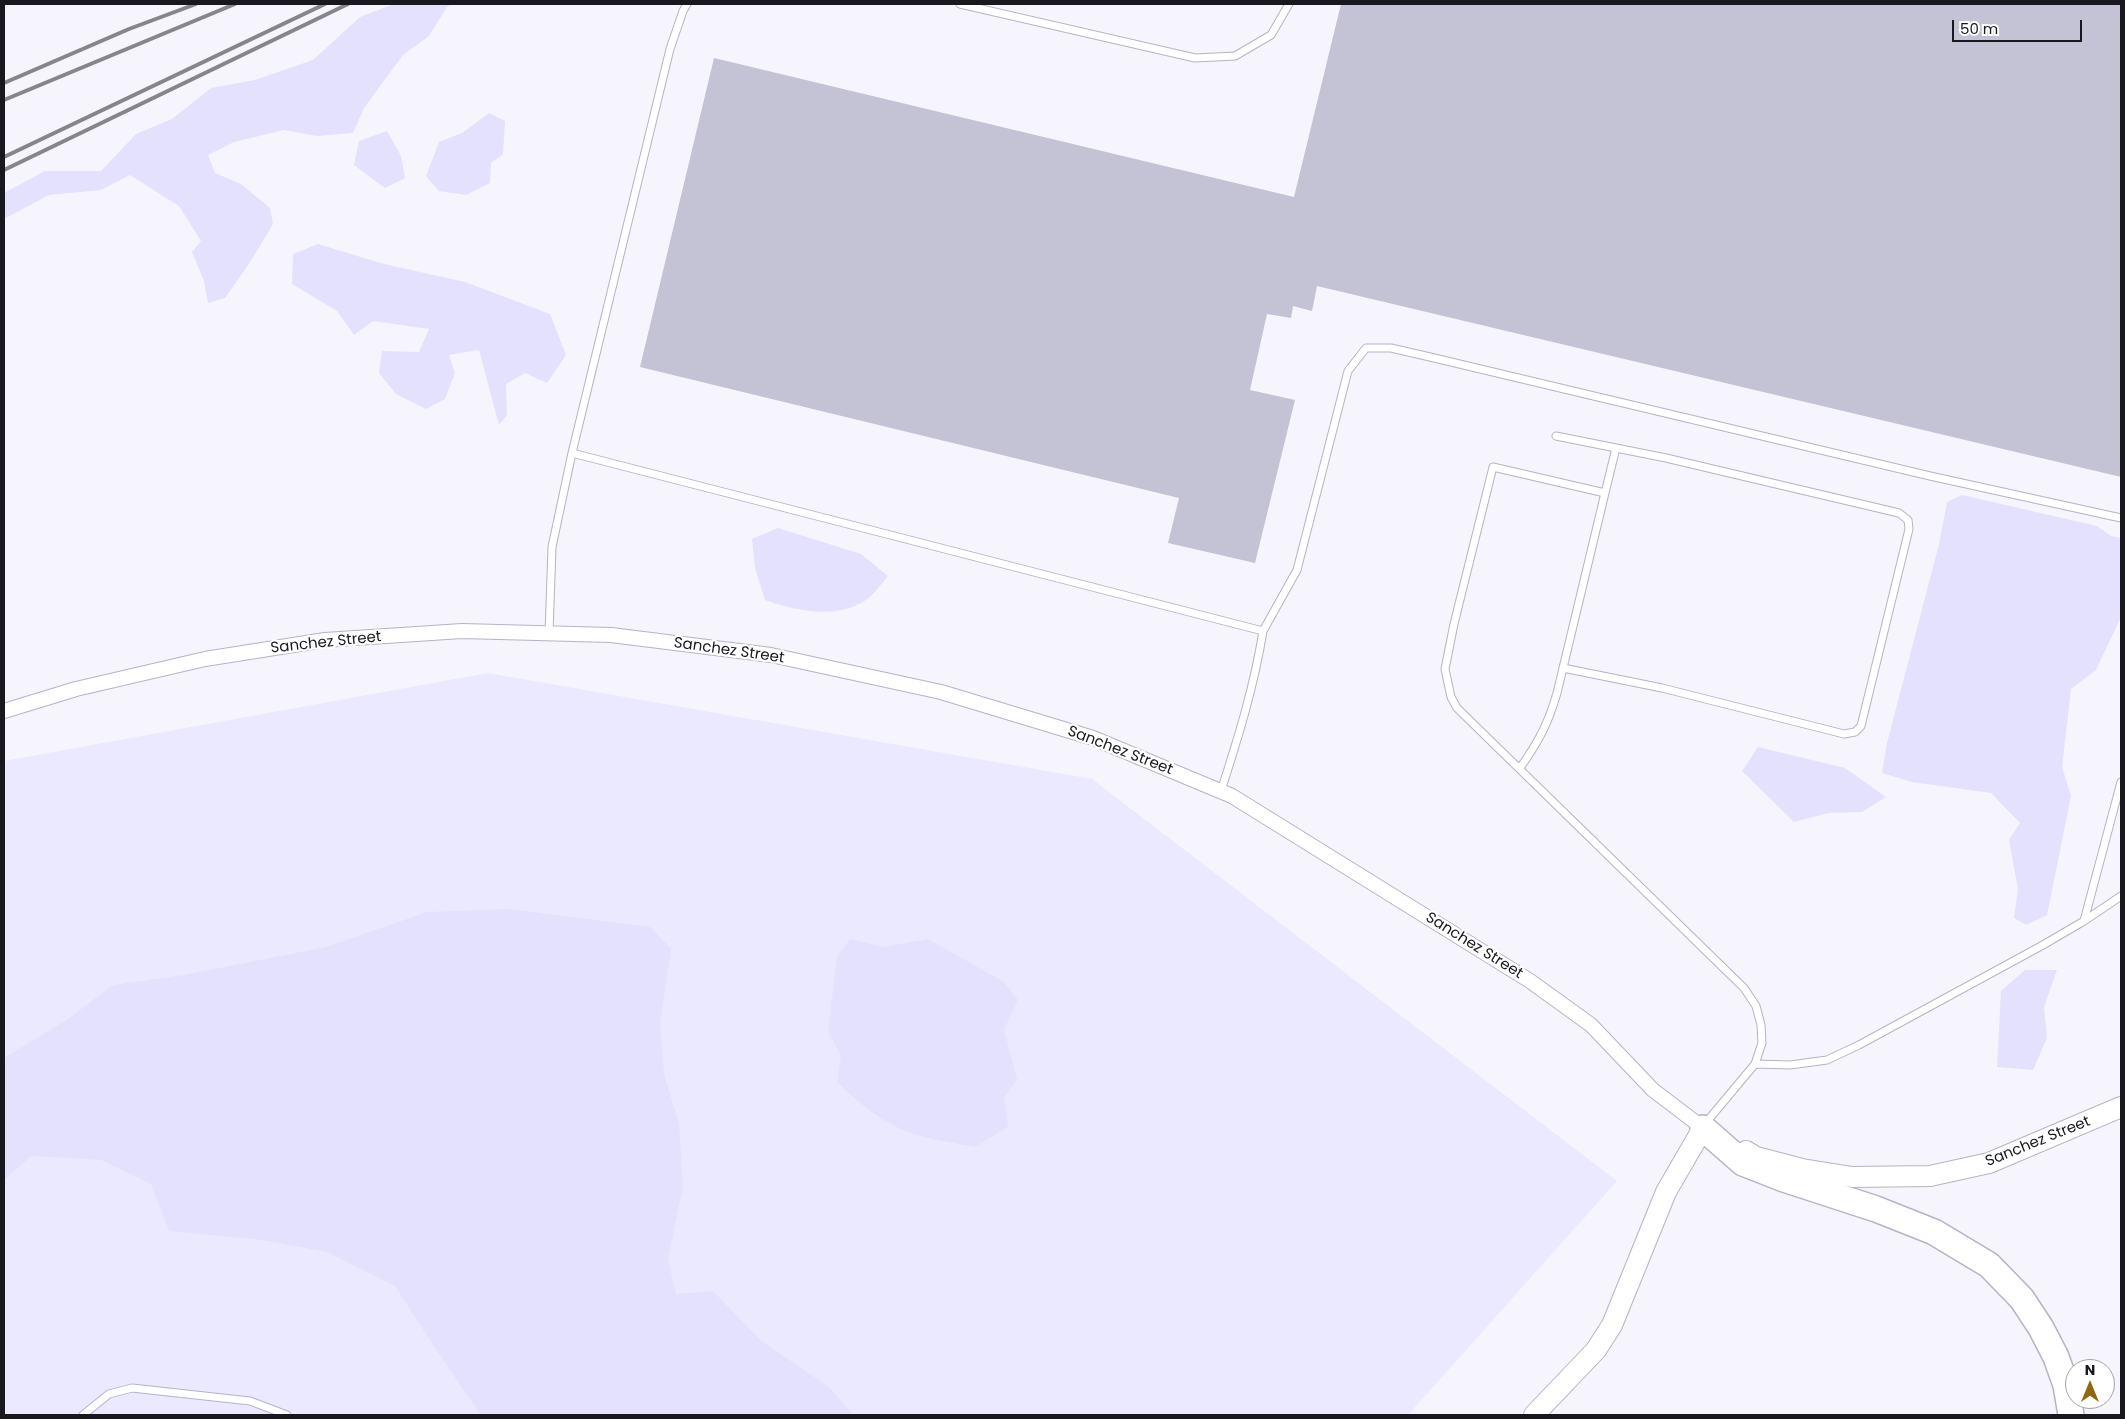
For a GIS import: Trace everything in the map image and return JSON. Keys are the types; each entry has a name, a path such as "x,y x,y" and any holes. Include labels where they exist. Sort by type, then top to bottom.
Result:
{"highway":[{"path":"1702,1128 1743,1164 1876,1209 1934,1232 1989,1265 2022,1299 2041,1328 2056,1357 2066,1385 2071,1415"}],"street":[{"name":"Sanchez Street","path":"4,711 76,689 205,659 325,640 462,632 611,635 772,656 940,692 1093,738 1232,796 1530,981 1592,1025 1653,1090 1702,1128 1756,1156 1802,1169 1852,1177 1930,1176 1989,1164 2121,1107"},
{"path":"1534,1415 1596,1350 1612,1326 1666,1192 1702,1128"}],"lane":[{"path":"549,634 552,547 572,453 670,48 682,11 687,4"},
{"path":"960,4 1194,58 1235,56 1271,35 1289,4"},
{"path":"1221,791 1246,713 1258,666 1263,632 1297,570 1348,371 1366,348 1391,348 1920,474 2121,518"},
{"path":"1556,436 1899,513 1908,520 1909,529 1861,726 1855,732 1844,734 1671,690 1563,668"},
{"path":"1520,768 1539,742 1548,722 1563,668 1616,448"},
{"path":"572,453 1263,632"},
{"path":"1605,493 1493,467 1454,624 1446,669 1451,696 1458,708 1744,988 1756,1006 1762,1025 1762,1043 1755,1064 1702,1128"},
{"path":"2084,921 2114,802 2121,782"},
{"path":"1755,1064 1790,1064 1827,1060 1859,1045 2084,921 2121,896"},
{"path":"83,1415 109,1394 132,1388 250,1401 287,1415"}],"shaded area":[{"path":"394,4 452,4 447,7 429,36 403,55 364,108 353,133 317,136 284,130 234,142 208,155 215,173 241,184 270,208 273,224 249,264 225,298 208,303 204,281 192,252 201,241 179,206 130,175 101,190 49,195 4,219 4,193 45,171 101,171 136,134 172,119 211,88 255,80 313,60 360,17"},
{"path":"489,113 505,121 503,154 491,163 490,183 466,195 439,191 426,176 439,142 462,133"},
{"path":"387,131 401,156 405,178 385,188 354,165 359,141"},
{"path":"318,244 384,264 465,282 550,314 566,355 547,383 525,373 506,384 507,415 499,425 479,350 449,355 455,373 445,399 426,409 396,394 379,373 382,351 419,352 429,329 373,321 354,335 337,311 292,284 293,254"},
{"path":"1962,495 2097,526 2111,536 2121,538 2120,619 2096,670 2071,689 2062,767 2071,796 2047,915 2026,925 2014,918 2018,889 2009,840 2020,823 1991,793 1912,782 1882,773 1887,743 1939,544 1947,502"},
{"path":"778,528 861,554 888,576 870,597 845,609 818,612 791,608 765,600 755,568 752,539"},
{"path":"488,673 1092,779 1617,1181 1408,1415 4,1415 4,761"},
{"path":"1758,747 1845,768 1886,797 1862,812 1828,813 1794,822 1742,771"},
{"path":"509,909 650,927 671,949 660,1025 664,1074 679,1124 683,1186 668,1259 676,1294 713,1291 760,1340 829,1387 853,1415 481,1415 395,1286 327,1252 262,1240 169,1231 151,1184 101,1160 31,1156 4,1180 4,1058 68,1019 113,985 184,975 326,947 427,912"},
{"path":"850,939 883,947 928,939 1004,982 1018,1000 1004,1029 1017,1079 1004,1098 1008,1127 975,1147 927,1138 890,1124 874,1114 837,1082 841,1056 828,1031 837,957"},
{"path":"2025,970 2057,970 2044,1007 2047,1038 2033,1070 1997,1067 2001,991"}],"building":[{"path":"1341,4 2121,4 2121,477 1317,286 1312,311 1293,306 1291,318 1267,314 1250,390 1295,400 1255,563 1168,543 1179,498 640,367 714,58 1294,197"}],"railway":[{"path":"4,83 129,29 196,4"},
{"path":"4,100 235,4"},
{"path":"4,157 325,4"},
{"path":"4,170 348,4"}]}
